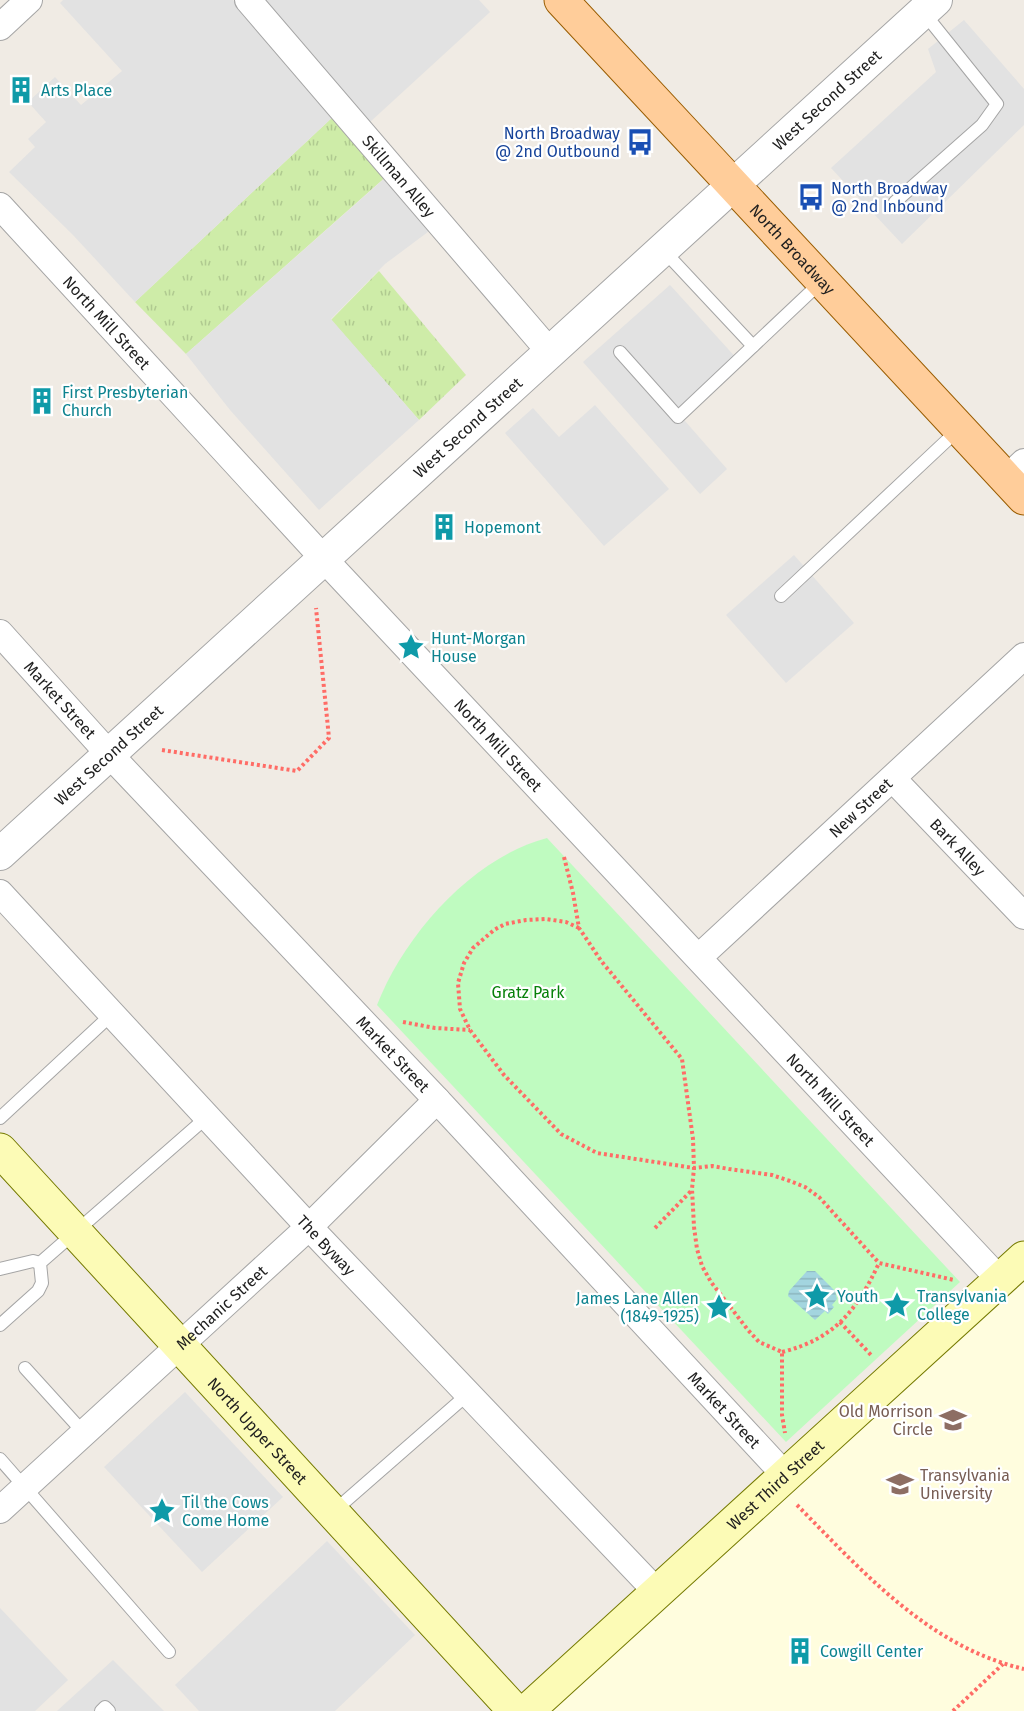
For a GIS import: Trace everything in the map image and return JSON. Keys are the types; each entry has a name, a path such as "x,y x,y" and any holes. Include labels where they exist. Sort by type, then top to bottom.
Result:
{"main road":[{"name":"North Broadway","path":"561,0 959,428 1018,480"},
{"name":"North Upper Street","path":"0,1150 514,1711"},
{"name":"West Third Street","path":"526,1711 657,1592 789,1489 999,1279 1024,1258"}],"street":[{"path":"0,27 29,0"},
{"name":"Skillman Alley","path":"248,0 550,352"},
{"name":"West Second Street","path":"0,854 929,6"},
{"name":"North Mill Street","path":"0,206 324,559 999,1279"},
{"name":"Market Street","path":"4,645 437,1100 789,1489"},
{"name":"New Street","path":"699,957 1024,656"},
{"name":"Bark Alley","path":"893,779 1024,916"},
{"name":"The Byway","path":"0,893 309,1227 657,1592"},
{"name":"Mechanic Street","path":"0,1510 309,1227 437,1100"}],"lane":[{"path":"895,202 982,126 997,104 929,6"},
{"path":"663,250 753,346"},
{"path":"620,352 678,417 822,281"},
{"path":"781,596 959,428"},
{"path":"0,1118 111,1014"},
{"path":"40,1263 207,1117"},
{"path":"0,1269 33,1261 40,1263"},
{"path":"0,1325 38,1291 42,1282 40,1263"},
{"path":"25,1368 84,1433"},
{"path":"332,1512 468,1394"},
{"path":"0,1459 170,1652"},
{"path":"101,1711 105,1707 109,1711"}],"path":[{"path":"152,748 297,771 329,738 316,608"},
{"path":"563,855 579,928 602,962 682,1059 693,1139 692,1189 697,1249 702,1266 711,1282 759,1342 782,1352 807,1343 840,1322 858,1304 879,1263"},
{"path":"579,928 556,920 526,920 505,924 482,939 469,954 460,972 458,983 460,1009 470,1030 504,1075 561,1134 597,1153 694,1168 712,1166 772,1175 805,1187 819,1197 862,1247 879,1263 960,1282"},
{"path":"401,1022 435,1028 470,1030"},
{"path":"655,1228 692,1189"},
{"path":"840,1322 875,1360"},
{"path":"782,1352 782,1414 786,1442"},
{"path":"789,1489 857,1567 895,1602 953,1642 1023,1670"},
{"path":"953,1711 1004,1664"}],"shaded area":[{"path":"63,0 233,0 336,114 135,302 73,235 9,172 35,147 28,139 46,122 28,102 55,77 81,105 122,71 60,3"},
{"path":"261,0 479,0 490,12 370,122"},
{"path":"964,20 1024,89 1024,125 902,244 831,168 936,72 928,49"},
{"path":"394,170 440,223 385,264 331,319 419,420 319,510 230,410 186,354"},
{"path":"670,285 738,360 678,413 727,469 700,494 583,362"},
{"path":"595,405 669,489 604,546 505,433 533,408 559,437"},
{"path":"794,555 854,623 786,683 726,615"},
{"name":"Transylvania University","path":"1024,1257 1024,1711 527,1711"},
{"path":"185,1392 283,1497 202,1572 104,1467"},
{"path":"327,1541 415,1635 335,1711 199,1711 175,1685"},
{"path":"0,1608 68,1680 35,1711 0,1711"},
{"path":"113,1660 164,1711 57,1711"}],"green space":[{"path":"336,114 389,174 186,354 135,302"},
{"path":"379,271 466,375 419,420 331,320"},
{"name":"Gratz Park","path":"547,838 960,1282 786,1442 377,1005 405,952 444,902 493,862 520,848"}],"water":[{"path":"807,1271 815,1271 835,1291 837,1299 828,1314 825,1311 815,1320 788,1296 789,1291"}],"place":[{"name":"Arts Place","path":"21,90"},
{"name":"North Broadway @ 2nd Outbound","path":"640,142"},
{"name":"North Broadway @ 2nd Inbound","path":"811,197"},
{"name":"First Presbyterian Church","path":"42,401"},
{"name":"Hopemont","path":"444,527"},
{"name":"Hunt-Morgan House","path":"411,647"},
{"name":"Youth","path":"817,1296"},
{"name":"Transylvania College","path":"897,1305"},
{"name":"James Lane Allen (1849-1925)","path":"719,1307"},
{"name":"Old Morrison Circle","path":"953,1420"},
{"name":"Transylvania University","path":"900,1484"},
{"name":"Til the Cows Come Home","path":"162,1511"},
{"name":"Cowgill Center","path":"800,1651"}]}
